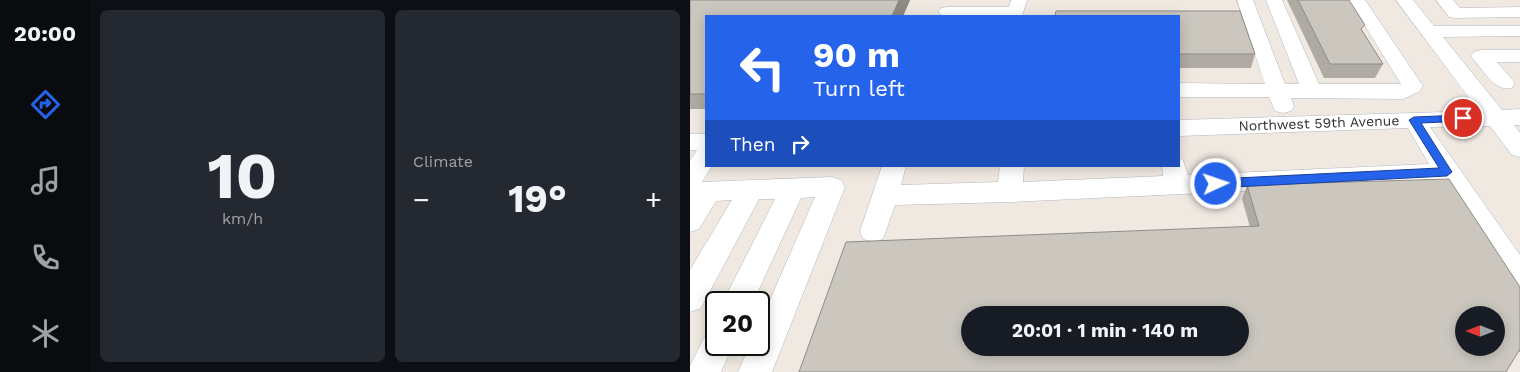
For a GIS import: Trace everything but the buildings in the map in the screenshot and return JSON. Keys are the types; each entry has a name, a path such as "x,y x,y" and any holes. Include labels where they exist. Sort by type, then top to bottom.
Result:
{"street":[{"path":"948,9 1016,12 1019,0"},
{"path":"1245,0 1290,125"},
{"path":"1274,0 1312,91"},
{"path":"1180,90 1403,92 1414,86 1357,0"},
{"path":"1404,0 1520,148"},
{"path":"1444,0 1455,13 1481,6 1520,12"},
{"path":"1508,0 1520,12"},
{"path":"1429,32 1520,31"},
{"path":"1512,83 1481,56 1520,56"},
{"path":"1470,83 1512,83"},
{"name":"Northwest 59th Avenue","path":"1180,128 1520,116"},
{"path":"1414,120 1520,279"},
{"path":"690,142 705,142"},
{"path":"690,221 696,188 705,159"},
{"path":"873,231 894,167"},
{"path":"1010,192 1012,167"},
{"path":"885,195 1010,192 1176,176 1447,172"},
{"path":"696,188 751,190 832,187 755,372"},
{"path":"743,291 793,189"},
{"path":"690,298 751,190"},
{"path":"704,372 712,356"}],"route":[{"path":"1216,184 1447,172 1414,120 1463,118"}]}
